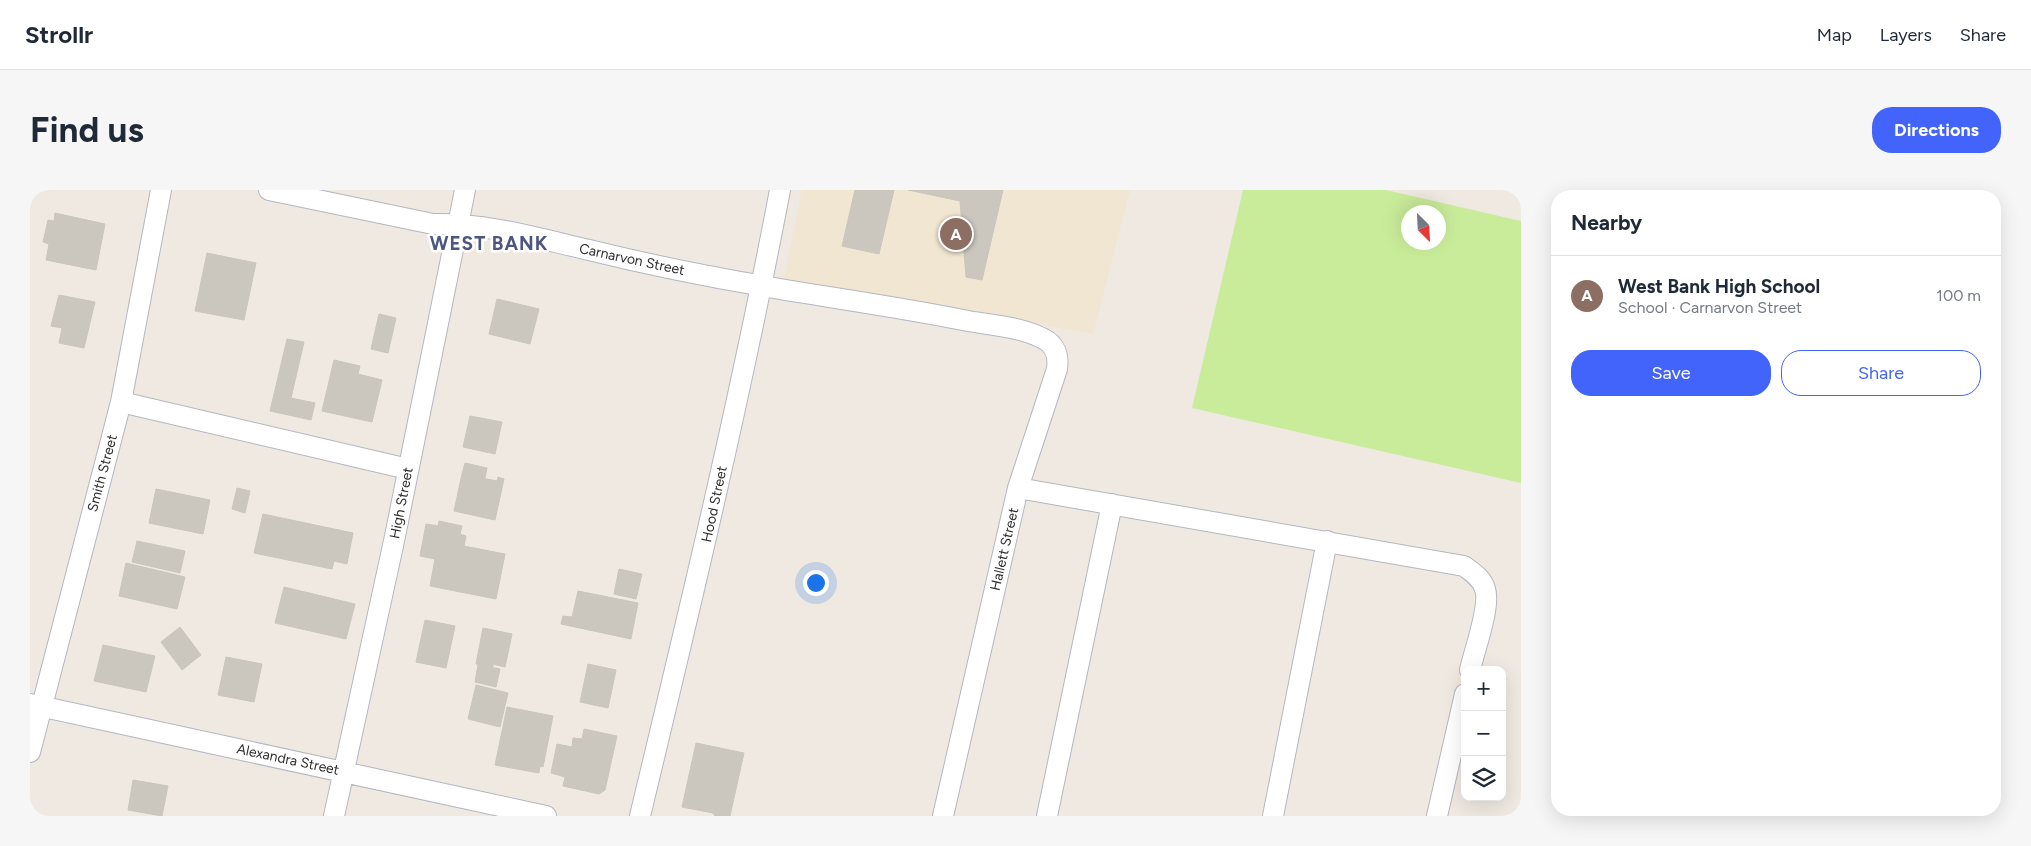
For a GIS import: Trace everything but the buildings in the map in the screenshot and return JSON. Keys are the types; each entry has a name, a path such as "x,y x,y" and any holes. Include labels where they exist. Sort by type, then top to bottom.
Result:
{"street":[{"name":"Smith Street","path":"30,752 35,705 121,402 161,190"},
{"name":"Carnarvon Street","path":"269,190 433,224 458,224 494,228 614,256 762,286 899,307 995,326"},
{"name":"High Street","path":"334,816 465,190"},
{"name":"Hood Street","path":"640,816 704,550 762,286 780,190"},
{"name":"Hallett Street","path":"944,816 1018,488 1052,389 1058,361 1053,346 1042,338 995,326"},
{"path":"121,402 408,469"},
{"path":"1018,488 1455,564 1472,572 1480,580 1486,592 1484,612 1471,666"},
{"path":"1047,816 1112,504"},
{"path":"1273,816 1327,541"},
{"name":"Alexandra Street","path":"35,705 546,816"},
{"path":"1437,816 1461,711"}],"shaded area":[{"path":"802,190 1130,190 1093,334 784,278"}],"green space":[{"path":"1243,190 1386,190 1521,221 1521,483 1192,408"}],"place":[{"name":"West Bank High School","path":"956,234"}],"district":[{"name":"WEST BANK","path":"489,243"}]}
